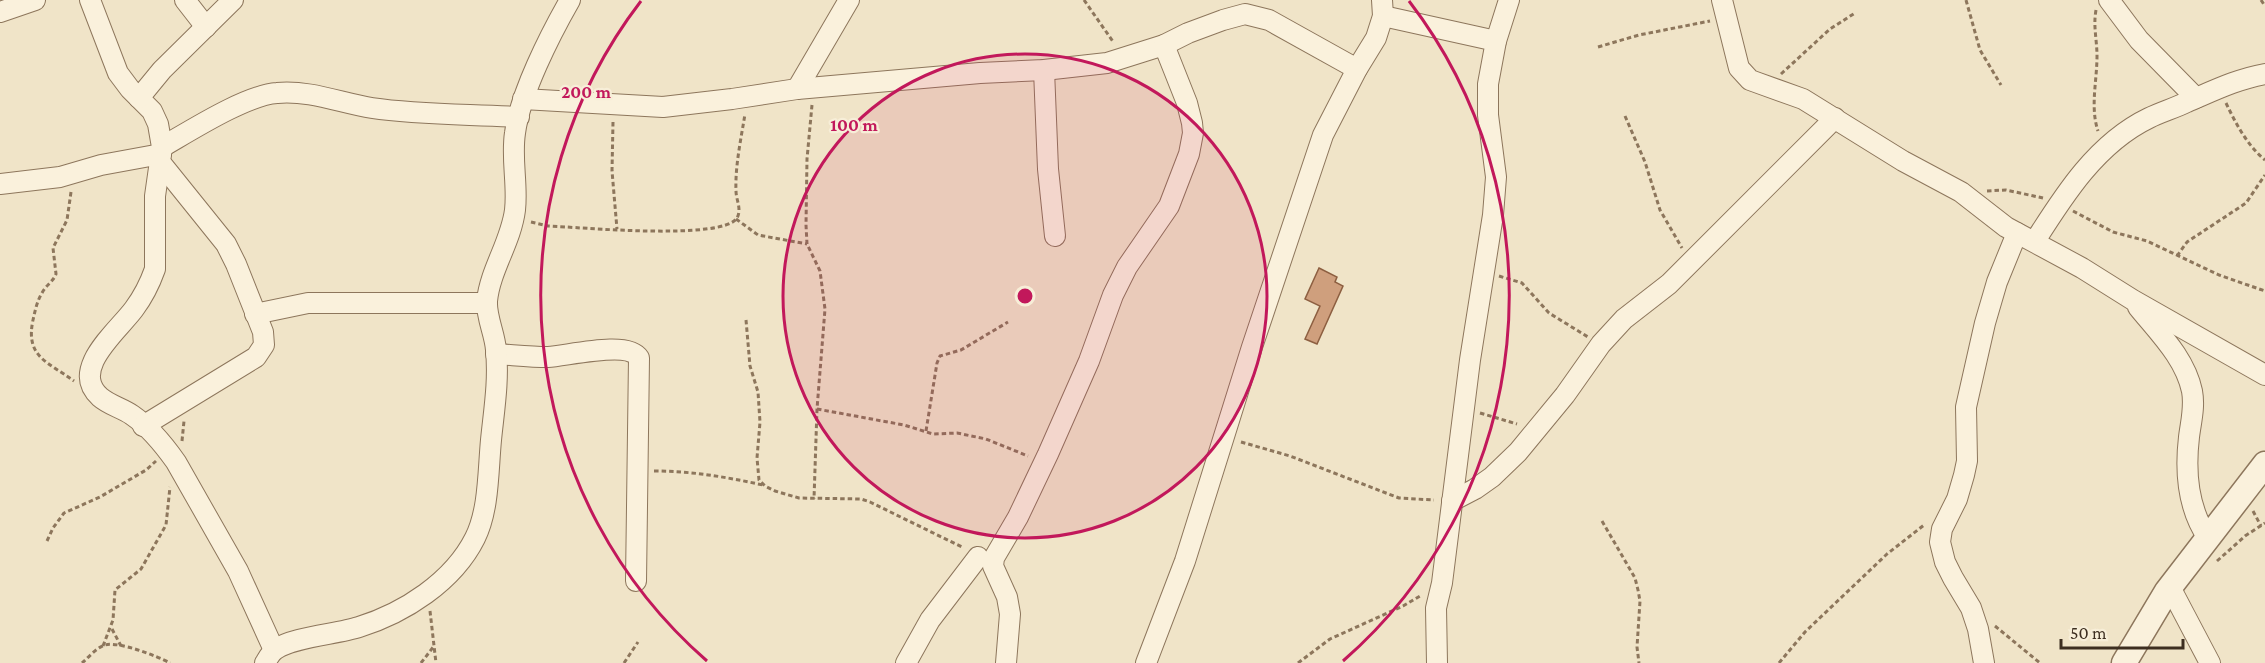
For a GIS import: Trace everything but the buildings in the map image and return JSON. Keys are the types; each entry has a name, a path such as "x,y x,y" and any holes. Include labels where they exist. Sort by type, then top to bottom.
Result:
{"street":[{"path":"0,12 35,0"},
{"path":"90,0 118,74 152,111 158,124 161,154 154,196 155,269 152,280 133,310 99,351 90,369 90,380 94,391 101,399 133,416 143,426 173,446 180,470 238,571 270,656 285,644 356,628 384,618 428,592 463,557 475,538 487,488 497,396 496,354 487,303 491,282 511,229 515,210 514,143 521,108 556,24 570,0"},
{"path":"185,0 206,27"},
{"path":"139,98 162,70 232,0"},
{"path":"805,88 849,0"},
{"path":"1437,663 1436,608 1442,583 1464,408 1485,275 1496,177 1488,115 1488,84 1496,41 1509,0"},
{"path":"2102,4 2196,98"},
{"path":"1146,663 1185,561 1252,347 1323,135 1357,69 1376,38 1382,8 1496,41"},
{"path":"1724,9 1739,68 1750,80 1803,99 1903,161 1961,192 2006,227 2082,268 2133,300 2265,375"},
{"path":"0,184 70,175 101,165 161,154 227,111 260,97 277,93 329,98 370,108 393,110 613,105 663,107 805,88 1107,63 1164,45 1188,33 1245,14 1258,15 1269,20 1357,69"},
{"path":"1006,663 1010,614 1007,597 993,566 994,558 1018,517 1044,463 1089,361 1113,295 1127,267 1168,206 1189,154 1193,133 1192,123 1164,45"},
{"path":"1044,70 1048,169 1055,236"},
{"path":"1984,663 1971,608 1953,578 1941,549 1942,529 1957,499 1964,476 1967,460 1966,407 1997,282 2026,237 2103,150 2149,118 2219,87 2247,77 2265,74"},
{"path":"1452,501 1492,477 1536,431 1601,344 1624,319 1669,284 1835,118"},
{"path":"143,426 256,357 262,350 265,339 226,244 161,154"},
{"path":"2133,300 2178,356 2191,389 2193,413 2187,455 2187,477 2197,518 2208,538"},
{"path":"255,314 308,303 487,303"},
{"path":"496,354 548,357 596,350 637,354 640,368 636,471 636,581"},
{"path":"2124,663 2142,629 2170,587 2265,464"},
{"path":"906,663 930,620 978,557"},
{"path":"2170,587 2210,663"}],"path":[{"path":"1084,0 1125,58"},
{"path":"1966,0 1980,50 2001,85"},
{"path":"2261,0 2265,6"},
{"path":"2102,4 2093,26 2097,58 2094,107 2103,150"},
{"path":"1598,47 1724,9"},
{"path":"1770,86 1788,66 1830,28 1855,13"},
{"path":"2219,87 2237,126 2265,160"},
{"path":"805,88 807,244 820,271 825,309 817,409 814,499"},
{"path":"515,210 538,225 691,231 728,225 736,219 739,208 736,186 747,97"},
{"path":"613,105 612,171 617,229"},
{"path":"1625,116 1645,162 1660,210 1690,262"},
{"path":"70,175 67,220 53,248 56,274 39,298 31,327 31,338 32,348 39,357 75,382"},
{"path":"2177,256 2187,242 2246,203 2265,175"},
{"path":"1961,192 2006,190 2030,194 2058,203 2113,232 2147,241 2219,275 2265,291"},
{"path":"736,219 758,235 807,244"},
{"path":"1485,275 1502,276 1522,283 1549,313 1601,344"},
{"path":"746,320 750,366 758,392 760,422 757,470 759,480 765,486"},
{"path":"926,431 940,356 961,350 1008,322"},
{"path":"47,541 64,513 95,500 146,470 173,446 185,399"},
{"path":"1464,408 1536,431"},
{"path":"817,409 904,425 933,434 957,433 986,439 1044,463"},
{"path":"1225,437 1290,456 1399,498 1452,501"},
{"path":"104,646 111,629 115,590 141,569 166,525 169,489 180,470"},
{"path":"636,471 690,471 765,486 799,498 870,501 927,528 978,557"},
{"path":"1779,663 1805,632 1887,554 1912,534 1951,509"},
{"path":"1602,521 1635,578 1640,601 1637,619 1639,663"},
{"path":"1298,663 1330,639 1404,606 1442,583"},
{"path":"428,592 436,663"},
{"path":"1971,608 2040,663"},
{"path":"111,629 121,646"},
{"path":"624,663 638,642"},
{"path":"82,663 104,646 113,644 157,656 170,663"},
{"path":"420,663 434,646"}]}
